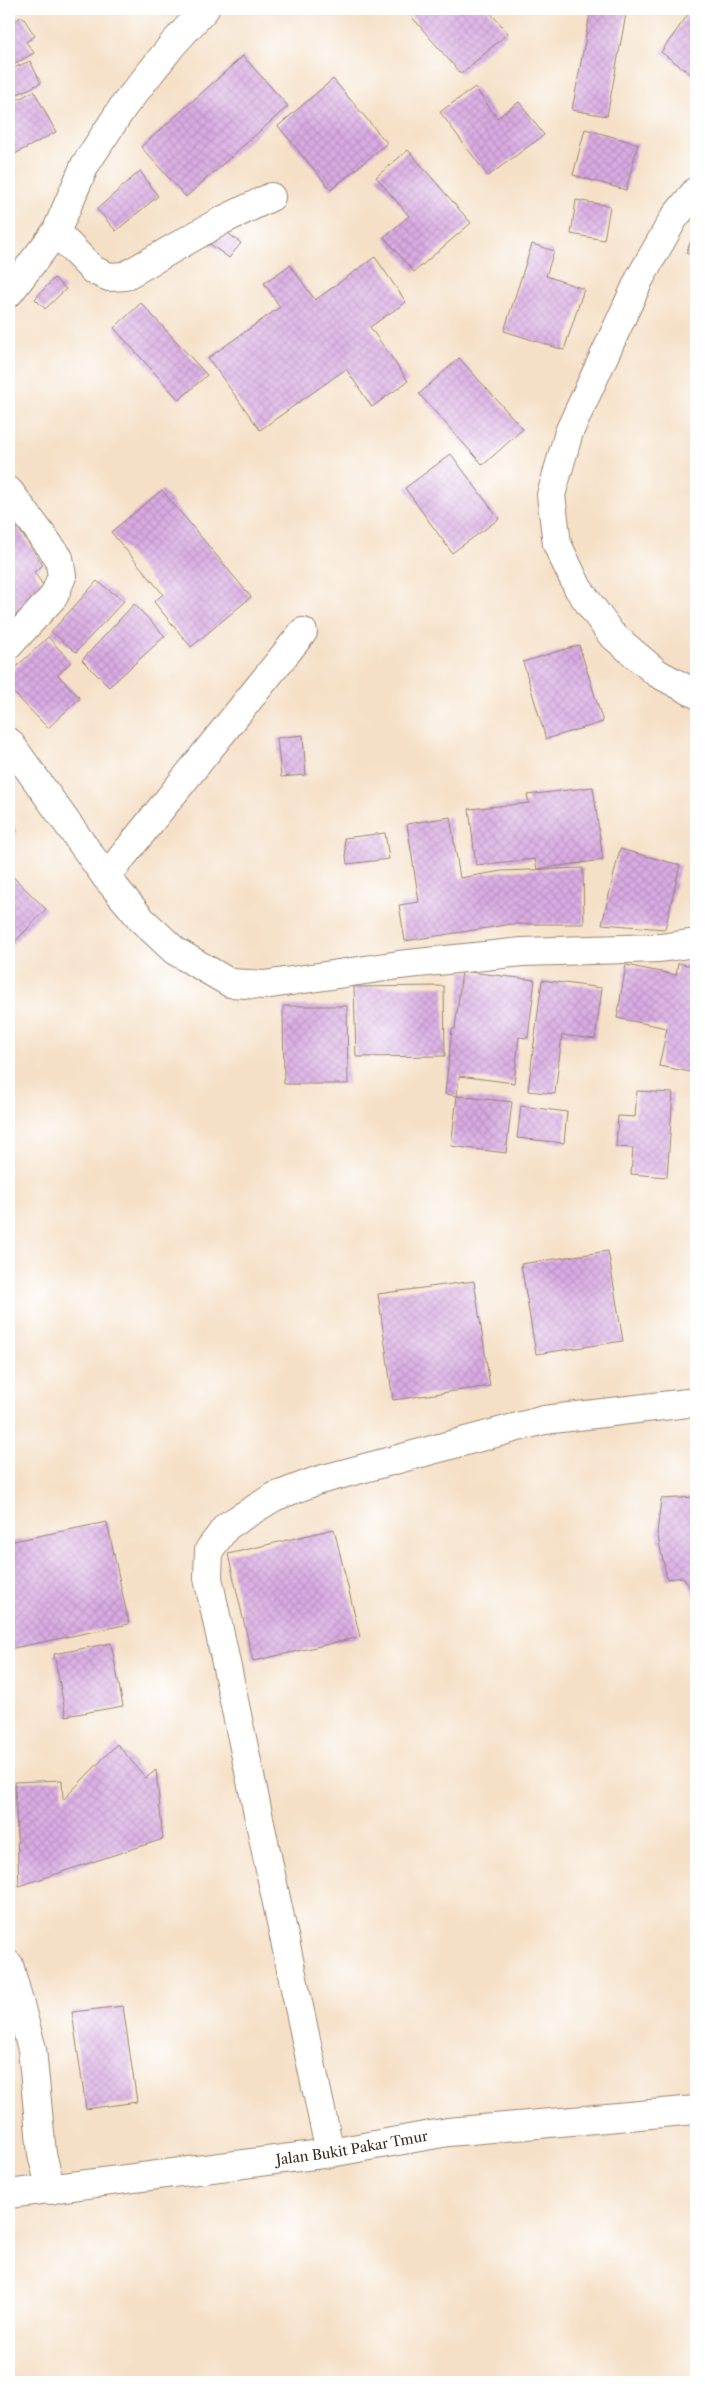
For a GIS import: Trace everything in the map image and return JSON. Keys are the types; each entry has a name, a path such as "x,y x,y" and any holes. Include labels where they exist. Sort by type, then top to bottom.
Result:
{"street":[{"path":"9,293 56,232 85,166 107,132 162,58 205,9"},
{"path":"696,191 674,218 640,278 569,432 551,495 557,544 578,588 611,634 658,673 696,694"},
{"path":"56,232 93,270 109,277 124,276 221,221 271,197"},
{"path":"9,491 59,558 62,576 54,596 9,644"},
{"path":"106,877 303,632"},
{"path":"9,742 106,877 142,920 174,950 230,983 264,985 399,965 522,952 660,948 696,943"},
{"path":"330,2153 208,1578 209,1550 228,1526 274,1497 316,1480 544,1420 696,1402"},
{"path":"9,1965 32,2049 42,2154 51,2190"},
{"name":"Jalan Bukit Pakar Tmur","path":"9,2194 330,2153 448,2132 696,2110"}],"building":[{"path":"405,9 487,9 508,33 461,74"},
{"path":"591,9 627,9 607,116 572,110"},
{"path":"692,9 696,9 696,78 661,52"},
{"path":"22,16 35,36 26,42 34,53 9,67 9,25"},
{"path":"243,56 288,106 186,197 141,147"},
{"path":"30,61 41,83 9,98 9,70"},
{"path":"333,79 387,143 331,190 278,126"},
{"path":"475,87 497,118 519,102 544,135 488,176 440,112"},
{"path":"34,91 56,132 9,157 9,104"},
{"path":"585,129 638,144 626,190 573,175"},
{"path":"408,150 471,223 414,272 384,237 409,216 376,177"},
{"path":"140,171 158,196 116,231 97,209"},
{"path":"576,200 610,206 604,240 571,234"},
{"path":"217,225 241,243 229,258 206,241"},
{"path":"696,230 696,257 686,253"},
{"path":"532,244 554,251 546,276 584,289 564,350 504,331"},
{"path":"375,257 406,302 370,327 408,381 372,407 346,369 260,430 208,358 280,307 264,283 290,265 315,300"},
{"path":"54,278 66,289 45,309 35,299"},
{"path":"141,303 207,375 179,400 114,328"},
{"path":"459,358 523,429 483,465 419,394"},
{"path":"451,454 499,519 452,553 405,488"},
{"path":"162,490 251,597 191,647 154,602 163,594 111,532"},
{"path":"18,528 43,565 34,572 48,592 9,620 9,535"},
{"path":"97,581 124,601 76,652 51,632"},
{"path":"134,604 165,636 109,687 82,660"},
{"path":"48,637 71,662 58,675 80,698 48,728 9,688 9,674"},
{"path":"579,645 603,722 546,739 523,662"},
{"path":"303,735 306,775 281,777 277,738"},
{"path":"593,787 603,860 537,869 535,859 476,865 469,809 529,803 527,795"},
{"path":"450,817 460,878 502,871 583,868 584,924 512,924 405,941 399,905 419,902 407,824"},
{"path":"9,823 17,831 9,840"},
{"path":"385,833 389,859 347,864 344,838"},
{"path":"620,849 680,865 665,929 602,924"},
{"path":"9,873 46,909 9,948"},
{"path":"678,963 696,967 696,1073 659,1066 667,1028 617,1018 626,965 676,975"},
{"path":"462,971 535,980 528,1038 519,1037 514,1083 459,1076 457,1096 445,1094 452,1029 455,1029"},
{"path":"542,980 602,988 595,1039 562,1035 555,1094 528,1091"},
{"path":"444,986 445,1056 356,1057 354,987"},
{"path":"283,1006 347,1006 348,1084 284,1084"},
{"path":"637,1091 673,1093 667,1177 631,1174 633,1148 616,1147 618,1116 635,1117"},
{"path":"457,1096 512,1102 506,1153 451,1146"},
{"path":"521,1106 567,1112 564,1143 517,1138"},
{"path":"608,1251 623,1341 536,1354 521,1264"},
{"path":"474,1281 490,1386 393,1400 378,1294"},
{"path":"696,1497 696,1597 683,1577 667,1579 657,1533 661,1499"},
{"path":"107,1522 129,1624 9,1649 9,1542"},
{"path":"334,1529 360,1637 253,1661 228,1554"},
{"path":"111,1643 123,1706 66,1716 54,1654"},
{"path":"117,1744 146,1778 156,1770 163,1839 19,1886 15,1782 62,1780 63,1800"},
{"path":"123,2006 137,2102 86,2109 72,2012"}]}
